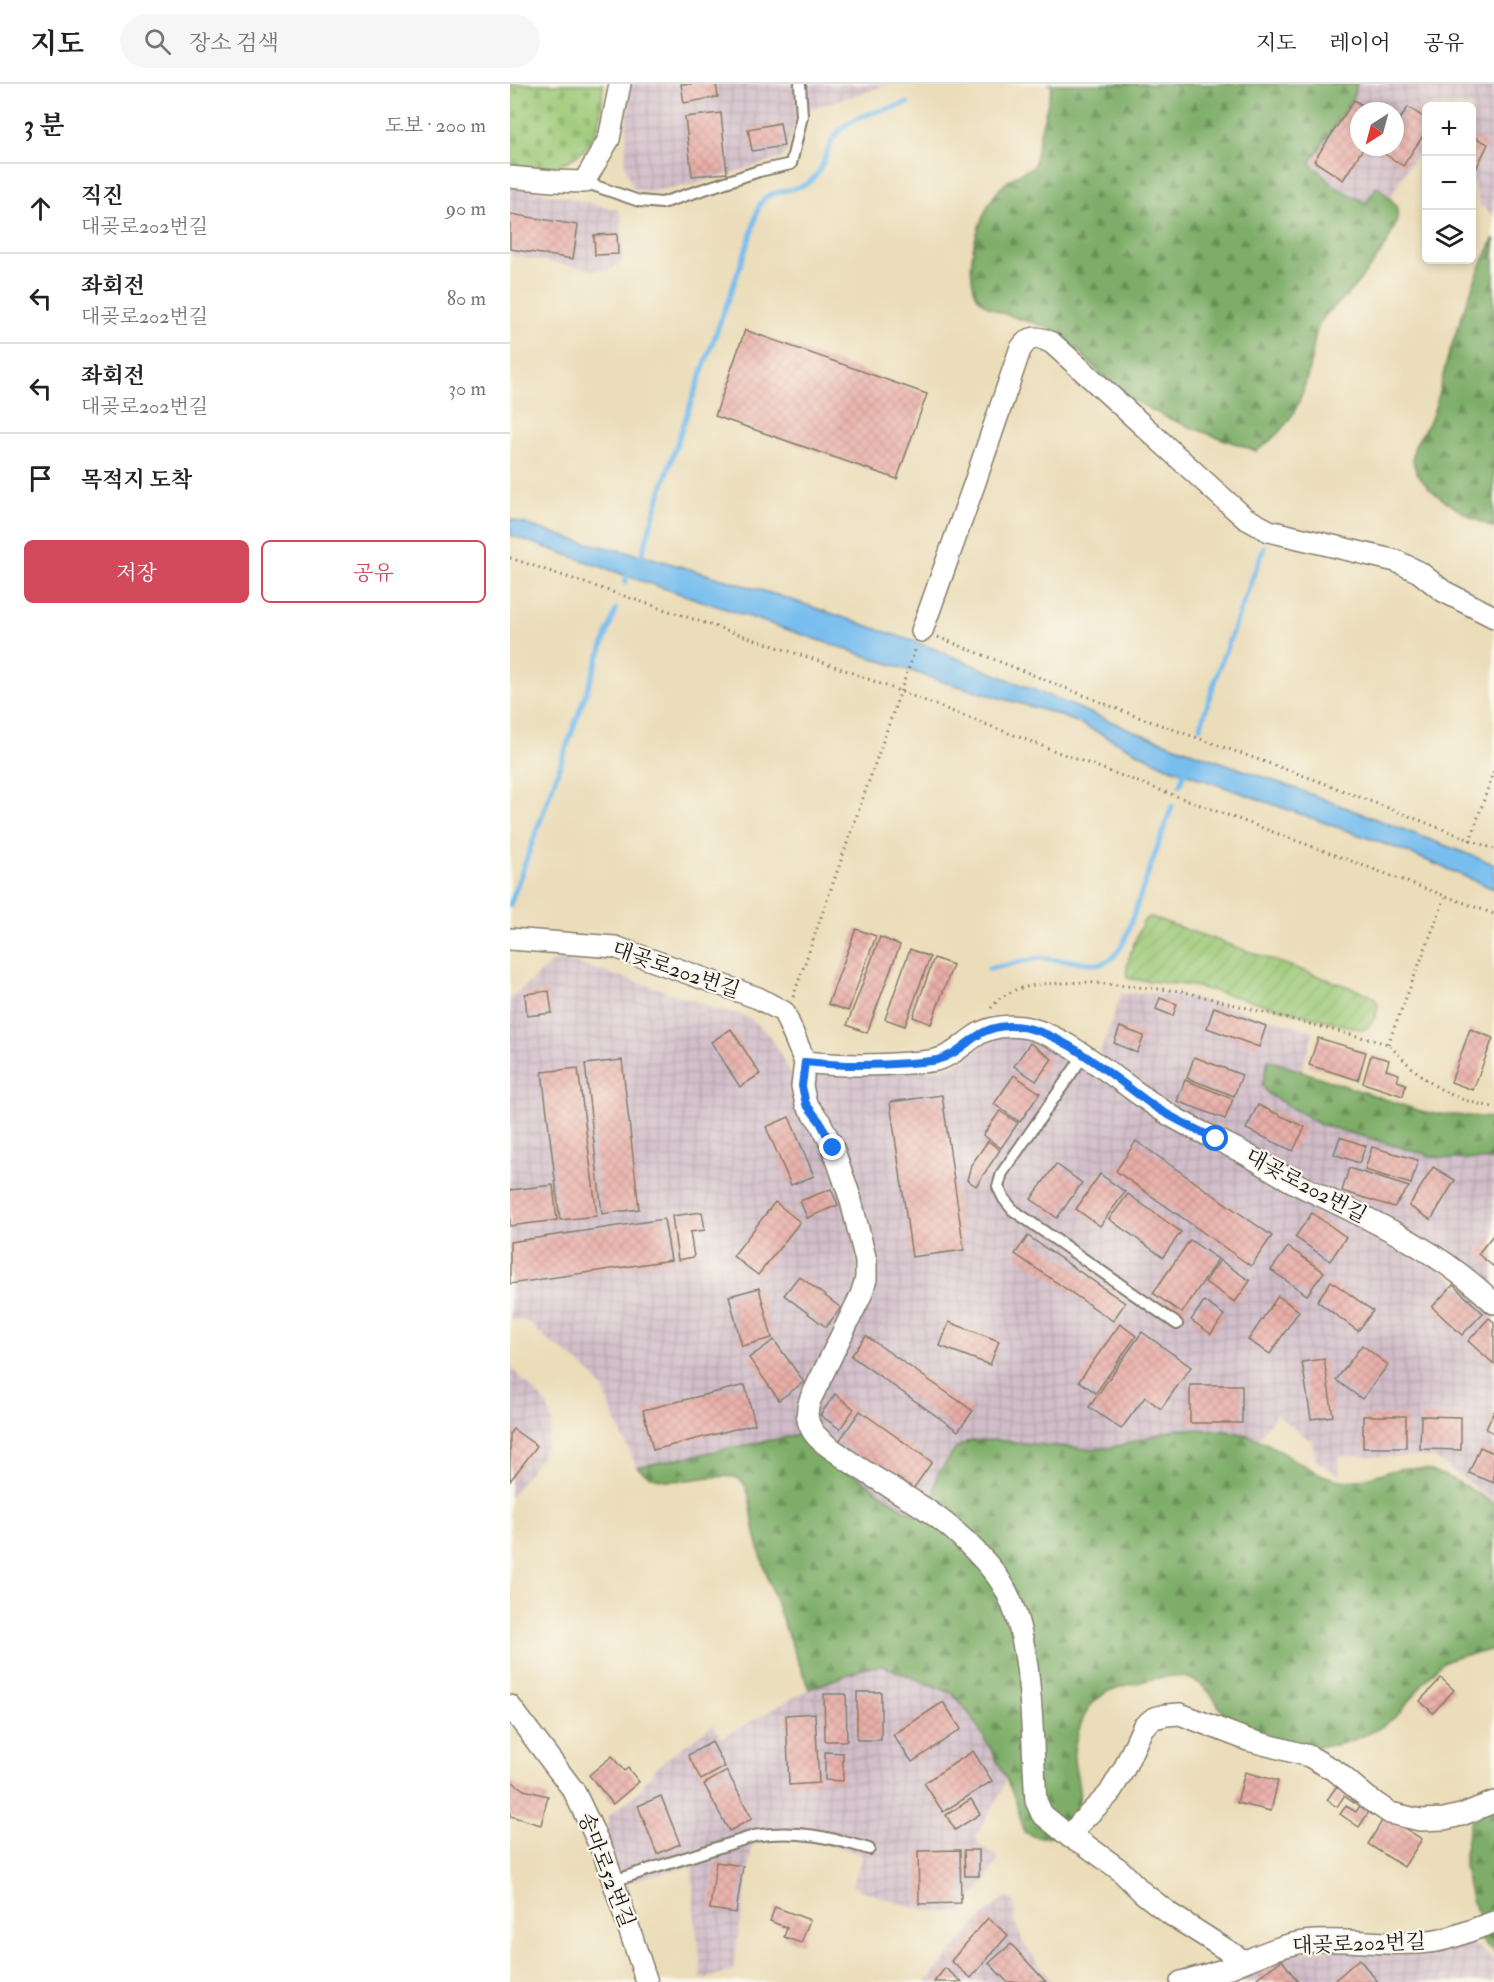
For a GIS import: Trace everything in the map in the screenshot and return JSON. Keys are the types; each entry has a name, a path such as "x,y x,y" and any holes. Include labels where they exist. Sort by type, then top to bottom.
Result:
{"street":[{"path":"510,177 584,182 609,139 620,84"},
{"path":"922,631 1020,350 1025,341 1034,338 1042,338 1052,343 1181,458 1245,519 1269,531 1396,561 1419,572 1443,591 1494,617"},
{"name":"대곶로202번길","path":"510,939 615,947 758,998 784,1012"},
{"path":"784,1012 805,1062 802,1086 806,1104 820,1122 833,1148 850,1197 866,1262 867,1279 861,1295 806,1410 813,1431 823,1442 850,1462 940,1520 961,1537 1003,1586 1014,1609 1027,1668 1036,1801 1042,1815 1070,1837 1084,1844 1120,1870 1143,1893 1234,1971"},
{"name":"대곶로202번길","path":"805,1062 837,1066 886,1065 936,1060 954,1054 975,1035 989,1029 1010,1026 1048,1035 1084,1055 1156,1108 1243,1152 1303,1188 1405,1236 1462,1274 1494,1303"},
{"name":"송마로52번길","path":"510,1706 574,1791 604,1854 647,1982"},
{"path":"1070,1837 1080,1823 1109,1794 1124,1769 1143,1727 1154,1718 1167,1715 1180,1714 1248,1740 1310,1756 1337,1772 1390,1813 1420,1820 1444,1819 1494,1802"},
{"name":"대곶로202번길","path":"1181,1982 1234,1971 1265,1952 1304,1942 1357,1940 1430,1942 1494,1922"}],"lane":[{"path":"584,182 639,201 662,203 759,171 791,164 802,116 801,84"},
{"path":"1084,1055 1002,1173 998,1187 1013,1210 1176,1324"},
{"path":"613,1881 754,1836 774,1833 793,1832 816,1835 869,1849"}],"path":[{"path":"510,558 837,666 1494,914"},
{"path":"784,1012 797,991 922,631 1133,715 1313,779 1494,849"},
{"path":"1470,841 1494,770"},
{"path":"1388,1044 1445,897"},
{"path":"975,1035 989,1010 1000,998 1017,989 1040,984 1084,982 1181,991 1388,1044 1413,1070 1450,1095 1468,1102 1494,1107"}],"shaded area":[{"path":"629,84 890,84 807,110 797,117 782,158 695,184 648,192 640,191 632,186 625,165"},
{"path":"1357,84 1494,84 1494,216 1480,205 1476,192 1476,102 1422,102 1422,147 1390,197 1377,186 1367,203 1335,187 1310,163 1350,102 1350,156 1404,156 1404,102 1350,102"},
{"path":"510,184 618,210 621,216 623,259 611,269 593,270 510,255"},
{"path":"558,958 752,1020 766,1032 776,1046 791,1075 868,1074 936,1069 952,1066 966,1059 985,1043 998,1036 1013,1034 1037,1039 1418,1252 1494,1311 1494,1501 1434,1457 1338,1456 1340,1476 1316,1461 1312,1442 1276,1414 1258,1439 1224,1431 1177,1429 1111,1448 1085,1449 996,1440 969,1441 956,1448 946,1459 933,1519 922,1518 902,1508 796,1435 637,1467 604,1391 594,1377 528,1322 518,1319 510,1320 510,999"},
{"path":"1149,993 1205,1001 1314,1031 1301,1072 1268,1061 1408,1149 1450,1159 1494,1160 1494,1294 1178,1113 1099,1056 1121,994"},
{"path":"510,1367 547,1404 552,1422 546,1446 539,1459 510,1497"},
{"path":"883,1666 952,1693 961,1702 988,1746 1005,1778 1003,1790 976,1836 978,1844 997,1857 996,1864 964,1912 937,1912 915,1908 852,1886 863,1855 835,1846 797,1840 760,1840 752,1847 733,1971 701,1980 692,1866 641,1878 623,1885 608,1838 608,1816 635,1795 656,1768 713,1725 721,1738 809,1689 868,1667"},
{"path":"1005,1897 1014,1901 1015,1923 1024,1944 1052,1982 926,1982 978,1921"},
{"path":"1466,1939 1494,1960 1494,1982 1245,1982 1238,1973 1291,1953"}],"green space":[{"path":"510,84 603,84 599,121 587,147 577,156 552,166 538,169 510,168"},
{"path":"1049,84 1357,84 1352,99 1310,163 1335,187 1366,203 1377,186 1396,206 1397,216 1394,228 1370,268 1321,321 1305,385 1295,410 1280,432 1256,451 1147,408 1115,387 1076,349 1050,329 999,312 982,302 977,296 971,270 977,232 984,214 1000,189 1015,176 1034,167 1052,86"},
{"path":"1494,238 1494,528 1458,510 1433,492 1416,471 1413,454 1416,443 1431,419 1463,312"},
{"path":"1151,917 1366,993 1377,1003 1377,1012 1363,1030 1194,986 1131,979 1127,977 1129,957 1143,922"},
{"path":"1268,1060 1426,1113 1494,1118 1494,1160 1431,1156 1319,1124 1268,1094 1262,1086"},
{"path":"1177,1429 1218,1430 1248,1435 1316,1472 1344,1481 1353,1481 1406,1468 1418,1468 1452,1479 1494,1503 1494,1648 1481,1653 1455,1657 1442,1663 1401,1711 1386,1724 1349,1741 1324,1746 1312,1747 1289,1743 1257,1735 1239,1727 1228,1718 1206,1688 1186,1678 1164,1677 1114,1689 1104,1694 1090,1707 1080,1725 1074,1754 1079,1785 1078,1808 1075,1815 1065,1828 1044,1837 1036,1837 1024,1832 1014,1797 1001,1768 977,1726 952,1693 883,1666 868,1667 809,1689 760,1553 748,1491 740,1479 722,1476 671,1481 648,1475 637,1467 796,1435 808,1439 902,1508 922,1518 933,1518 935,1486 939,1472 956,1448 969,1441 996,1440 1085,1449 1111,1448"},
{"path":"1494,1806 1494,1952 1481,1940 1479,1914 1471,1900 1464,1867 1464,1854 1471,1820"}],"water":[{"path":"510,519 578,541 649,557 780,596 927,646 1139,733 1297,789 1494,864 1494,889 1407,852 1165,766 1077,722 1050,712 947,683 510,535"}],"building":[{"path":"681,84 716,84 718,97 684,103"},
{"path":"1350,106 1350,156 1358,156 1343,180 1314,161"},
{"path":"1408,107 1422,116 1422,137 1403,166 1388,156 1404,156 1404,113"},
{"path":"721,113 727,173 692,176 685,117"},
{"path":"780,123 784,146 752,151 748,129"},
{"path":"1476,138 1488,144 1476,169"},
{"path":"510,214 578,225 573,259 510,249"},
{"path":"617,234 618,254 595,255 594,235"},
{"path":"745,330 927,394 897,479 715,416"},
{"path":"856,929 876,936 848,1011 828,1004"},
{"path":"880,937 900,945 867,1033 847,1025"},
{"path":"910,949 930,957 905,1026 885,1019"},
{"path":"934,958 953,965 931,1024 913,1017"},
{"path":"549,991 552,1013 527,1016 525,994"},
{"path":"1160,998 1177,1004 1173,1016 1156,1009"},
{"path":"1214,1007 1266,1026 1259,1047 1207,1028"},
{"path":"1120,1027 1144,1036 1137,1053 1114,1043"},
{"path":"731,1029 760,1074 740,1087 711,1042"},
{"path":"1470,1029 1493,1038 1473,1090 1451,1082"},
{"path":"1318,1038 1366,1052 1358,1080 1309,1065"},
{"path":"1030,1043 1052,1059 1036,1081 1014,1066"},
{"path":"1371,1055 1389,1060 1386,1070 1399,1074 1397,1081 1406,1084 1403,1096 1363,1083"},
{"path":"1194,1057 1242,1075 1234,1096 1187,1078"},
{"path":"622,1060 639,1209 602,1214 585,1064"},
{"path":"578,1068 597,1216 560,1220 542,1072"},
{"path":"1014,1075 1040,1093 1020,1122 994,1104"},
{"path":"1185,1080 1233,1099 1225,1119 1177,1101"},
{"path":"942,1095 964,1250 912,1257 890,1102"},
{"path":"1258,1105 1305,1127 1293,1151 1246,1129"},
{"path":"1000,1111 1018,1123 1001,1148 983,1135"},
{"path":"789,1117 814,1176 791,1185 766,1127"},
{"path":"1340,1137 1366,1146 1359,1163 1334,1154"},
{"path":"988,1141 1000,1150 976,1186 967,1180 971,1165"},
{"path":"1136,1141 1272,1236 1251,1266 1116,1171"},
{"path":"1372,1147 1418,1160 1411,1184 1365,1170"},
{"path":"1056,1164 1082,1183 1057,1218 1031,1199"},
{"path":"1433,1167 1455,1180 1431,1220 1409,1206"},
{"path":"1349,1168 1409,1187 1394,1207 1342,1191"},
{"path":"1100,1174 1125,1192 1100,1226 1076,1209"},
{"path":"553,1185 557,1220 510,1226 510,1190"},
{"path":"831,1189 838,1205 807,1218 800,1201"},
{"path":"1128,1194 1181,1232 1163,1257 1109,1219"},
{"path":"775,1202 800,1222 758,1275 733,1256"},
{"path":"702,1212 705,1230 690,1232 694,1257 678,1260 672,1216"},
{"path":"1312,1213 1346,1237 1330,1261 1295,1237"},
{"path":"664,1219 671,1260 510,1284 510,1242"},
{"path":"1494,1234 1494,1267 1478,1254"},
{"path":"1028,1236 1125,1303 1113,1321 1015,1254"},
{"path":"1190,1240 1218,1259 1182,1313 1153,1293"},
{"path":"1288,1247 1324,1272 1307,1295 1271,1270"},
{"path":"1220,1260 1250,1281 1235,1302 1205,1282"},
{"path":"799,1276 841,1308 826,1327 784,1295"},
{"path":"1331,1281 1373,1311 1358,1331 1317,1301"},
{"path":"1453,1285 1483,1313 1462,1335 1432,1307"},
{"path":"759,1288 772,1338 742,1346 729,1296"},
{"path":"1278,1296 1299,1311 1270,1354 1248,1340"},
{"path":"1204,1301 1224,1315 1211,1334 1191,1320"},
{"path":"1489,1318 1494,1322 1494,1364 1468,1341"},
{"path":"949,1322 999,1341 990,1365 940,1346"},
{"path":"1120,1324 1136,1336 1096,1393 1079,1381"},
{"path":"1142,1332 1191,1367 1161,1409 1145,1397 1121,1429 1089,1407"},
{"path":"866,1336 973,1411 958,1431 851,1356"},
{"path":"774,1340 804,1382 779,1400 749,1358"},
{"path":"1362,1345 1388,1365 1362,1399 1336,1380"},
{"path":"1324,1359 1333,1416 1311,1419 1302,1362"},
{"path":"745,1385 755,1424 653,1450 643,1410"},
{"path":"1190,1385 1242,1385 1242,1423 1190,1423"},
{"path":"835,1394 854,1409 840,1429 820,1415"},
{"path":"860,1411 932,1462 911,1492 839,1441"},
{"path":"1494,1411 1494,1433 1486,1429"},
{"path":"1363,1416 1406,1416 1406,1448 1363,1448"},
{"path":"1421,1416 1461,1417 1461,1450 1420,1449"},
{"path":"513,1429 537,1446 510,1481 510,1433"},
{"path":"1480,1447 1494,1453 1494,1483 1469,1473"},
{"path":"1441,1678 1454,1690 1433,1713 1420,1701"},
{"path":"857,1692 881,1692 881,1740 857,1740"},
{"path":"824,1694 846,1694 847,1741 825,1741"},
{"path":"943,1702 961,1729 912,1762 893,1735"},
{"path":"815,1713 819,1783 789,1785 786,1715"},
{"path":"712,1742 725,1767 701,1780 688,1755"},
{"path":"973,1751 992,1781 943,1812 924,1783"},
{"path":"825,1752 843,1753 843,1781 825,1780"},
{"path":"612,1756 624,1771 628,1768 639,1782 613,1804 589,1775"},
{"path":"727,1771 752,1819 729,1831 704,1784"},
{"path":"1245,1772 1278,1781 1271,1811 1237,1803"},
{"path":"510,1780 524,1790 548,1796 541,1825 510,1816"},
{"path":"1339,1783 1359,1796 1354,1803 1344,1796 1337,1807 1327,1800"},
{"path":"661,1796 680,1844 657,1854 638,1806"},
{"path":"971,1799 980,1814 955,1830 946,1815"},
{"path":"1363,1801 1372,1807 1359,1827 1340,1814 1346,1806 1356,1812"},
{"path":"1385,1816 1422,1839 1404,1867 1368,1844"},
{"path":"960,1850 961,1903 919,1904 918,1851"},
{"path":"964,1850 979,1850 979,1876 965,1876"},
{"path":"716,1862 743,1866 736,1913 710,1909"},
{"path":"775,1907 810,1920 801,1943 784,1937 787,1928 770,1921"},
{"path":"988,1918 1008,1935 971,1978 951,1961"},
{"path":"1011,1944 1046,1982 1007,1982 989,1963"},
{"path":"1359,1959 1378,1982 1333,1982"},
{"path":"1282,1960 1298,1982 1260,1982 1257,1978"},
{"path":"945,1968 962,1982 934,1982"}],"waterway":[{"path":"640,562 671,461 760,204 769,195 802,186 814,178 835,136 849,123 868,114 908,103"},
{"path":"1200,728 1219,668 1264,547"},
{"path":"625,583 629,571"},
{"path":"510,905 616,609"},
{"path":"1180,785 1186,767"},
{"path":"989,969 1038,958 1100,964 1114,956 1124,942 1172,806"}],"route":[{"path":"833,1148 820,1122 806,1104 802,1086 805,1062 837,1066 886,1065 936,1060 954,1054 975,1035 989,1029 1010,1026 1048,1035 1084,1055 1156,1108 1216,1139"}]}
